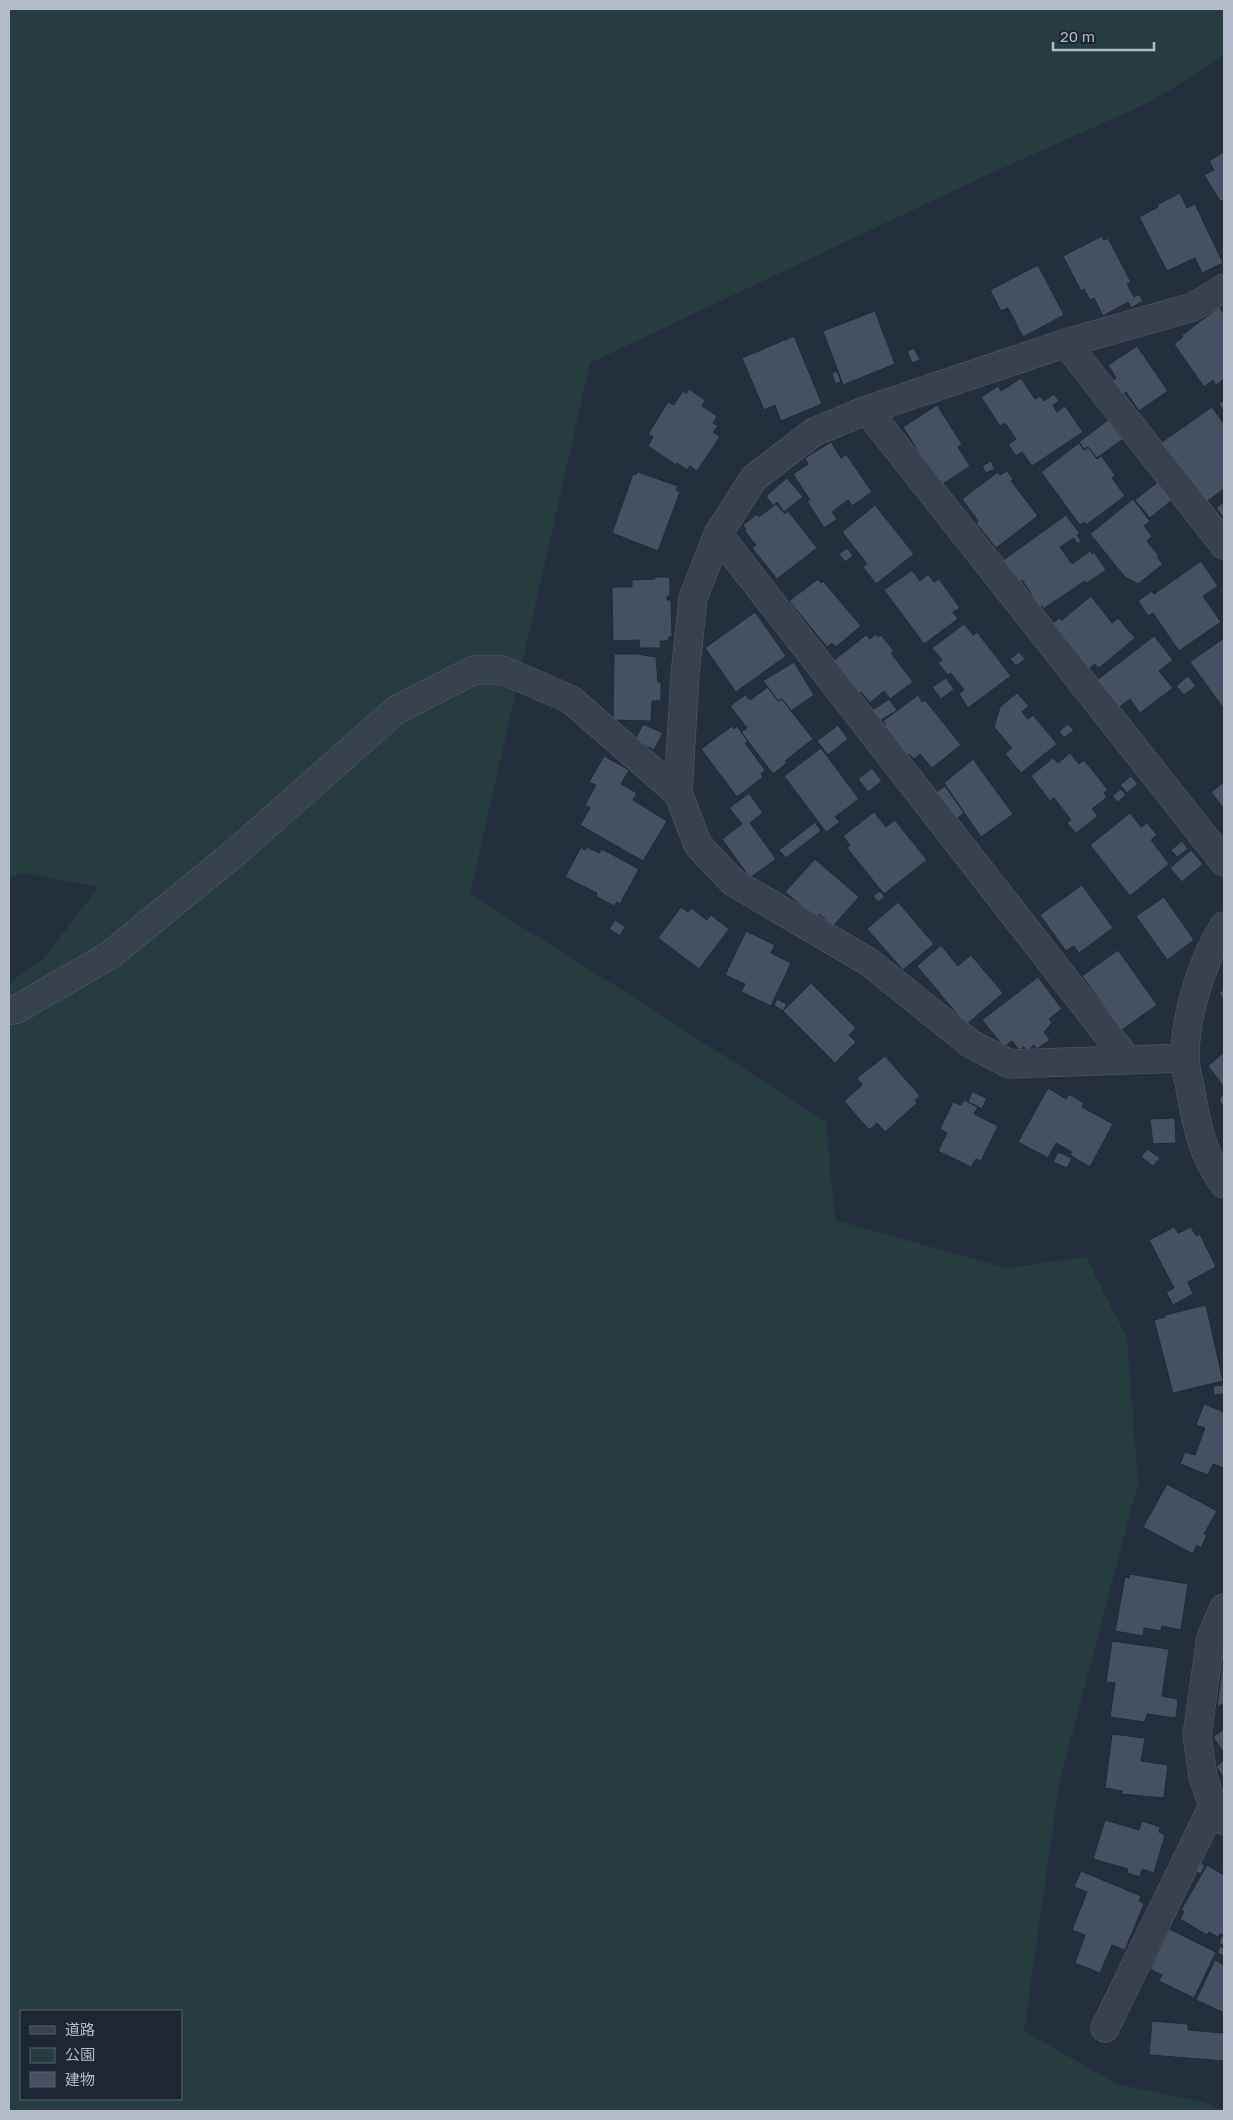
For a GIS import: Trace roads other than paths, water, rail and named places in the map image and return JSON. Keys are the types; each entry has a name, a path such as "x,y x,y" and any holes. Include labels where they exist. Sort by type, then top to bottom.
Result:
{"street":[{"path":"1185,1058 1126,1058 1010,1064 971,1044 868,962 734,882 698,845 678,793 685,675 693,598 718,534 754,478 814,432 867,410 1066,343 1193,307 1224,288"},
{"path":"1066,343 1224,545"},
{"path":"867,410 1224,862"},
{"path":"718,534 1126,1058"},
{"path":"9,1011 17,1009 110,954 237,851 396,710 474,670 502,670 570,699 678,793"},
{"path":"1224,926 1213,944 1192,1002 1185,1058 1196,1127 1213,1169 1224,1184"},
{"path":"1105,2028 1219,1814 1203,1777 1197,1735 1211,1637 1224,1608"}]}
